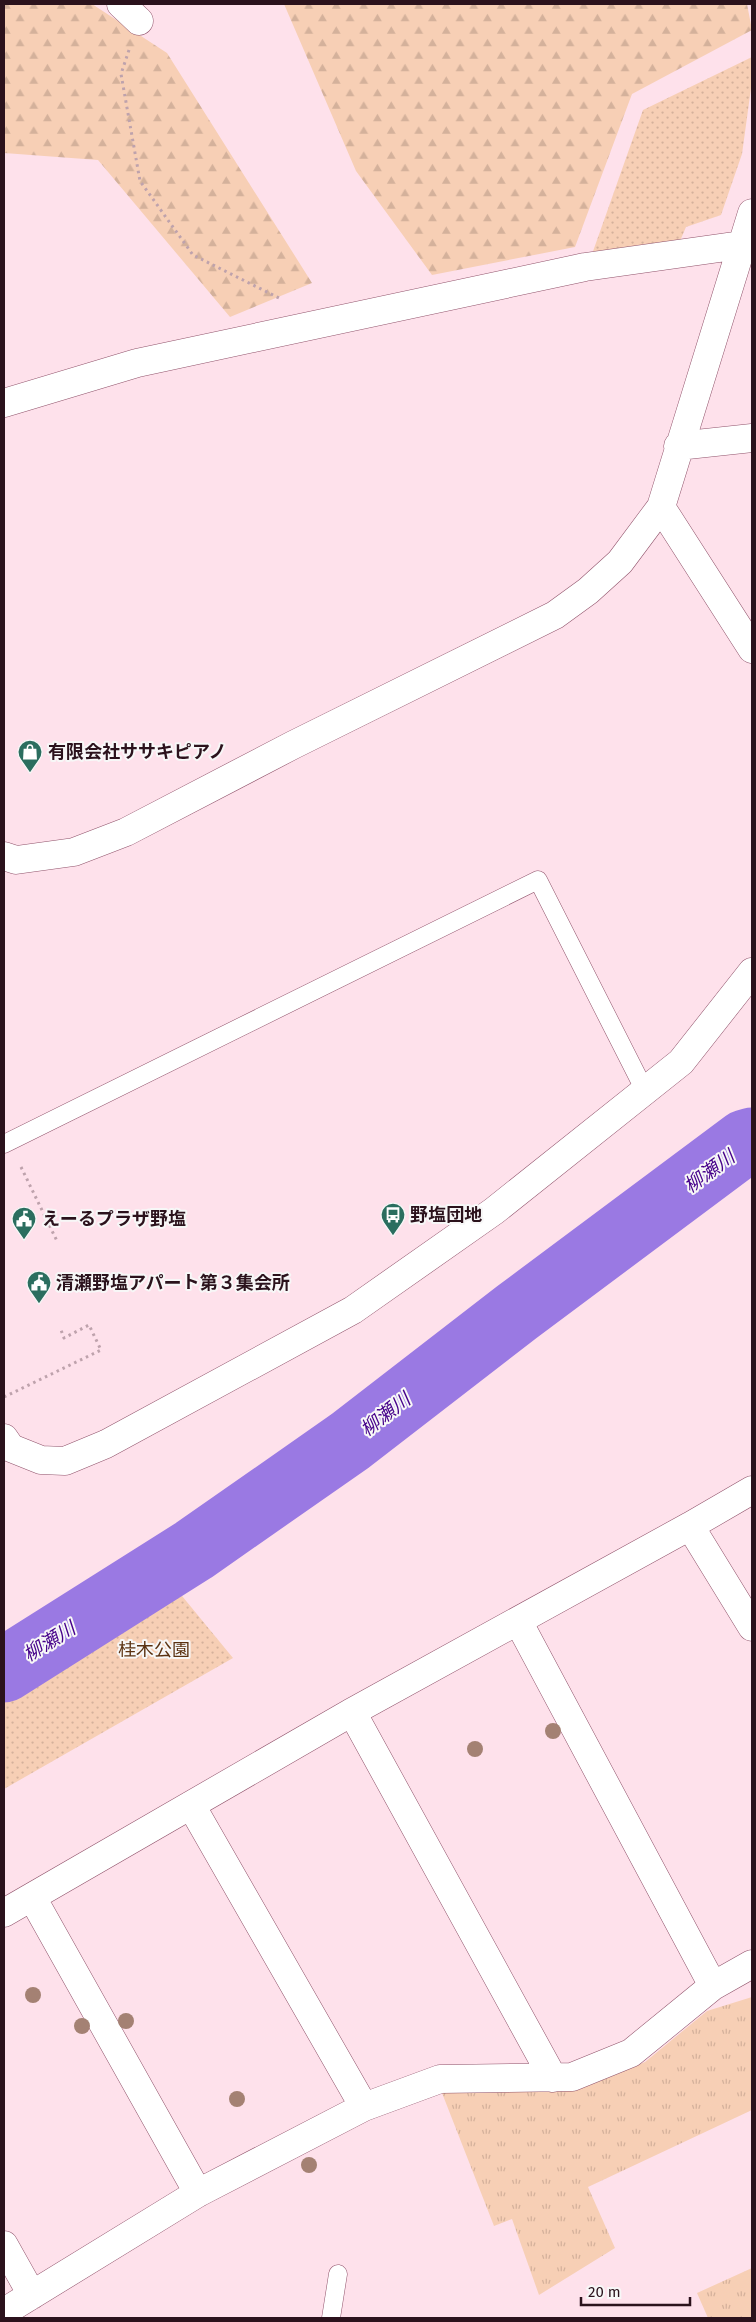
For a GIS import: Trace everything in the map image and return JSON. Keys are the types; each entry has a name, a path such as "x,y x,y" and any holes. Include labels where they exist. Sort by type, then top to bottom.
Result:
{"street":[{"path":"4,856 16,860 74,852 126,832 302,741 555,615 588,591 620,562 661,508 678,446 752,212"},
{"path":"4,402 137,362 585,267 741,245"},
{"path":"678,446 752,438"},
{"path":"661,508 752,650"},
{"path":"6,1446 41,1460 65,1461 106,1444 353,1310 494,1211 681,1062 752,972"},
{"path":"4,1913 352,1712 752,1490"},
{"path":"690,1526 752,1627"},
{"path":"518,1621 713,1986"},
{"path":"352,1712 552,2078"},
{"path":"191,1805 364,2107"},
{"path":"32,1896 198,2193"},
{"path":"4,2312 198,2193 364,2107 440,2079 572,2077 631,2053 713,1986 752,1964"},
{"path":"4,2245 32,2295"}],"lane":[{"path":"6,1143 538,880 645,1091"},
{"path":"331,2318 338,2274"}],"path":[{"path":"130,12 120,74 140,181 192,255 266,290 319,324"},
{"path":"6,1143 57,1241"},
{"path":"4,1398 101,1350 88,1325 64,1338 61,1330"}],"green space":[{"path":"4,4 92,4 167,53 312,283 230,317 98,160 4,153"},
{"path":"284,4 747,4 752,30 632,94 575,247 432,275 356,171"},
{"path":"752,57 752,81 742,154 721,215 686,227 680,241 591,257 643,110"},
{"name":"桂木公園","path":"173,1585 233,1658 4,1789 4,1685"},
{"path":"752,1997 752,2110 588,2187 615,2248 539,2295 512,2219 494,2226 442,2093 575,2090 645,2062 707,2011"},
{"path":"752,2268 752,2318 708,2318 697,2293"}],"waterway":[{"name":"柳瀬川","path":"4,1670 194,1550 350,1441 517,1312 745,1142 752,1140"}],"place":[{"name":"有限会社ササキピアノ","path":"30,773"},
{"name":"野塩団地","path":"393,1236"},
{"name":"えーるプラザ野塩","path":"24,1240"},
{"name":"清瀬野塩アパート第３集会所","path":"39,1304"}]}
